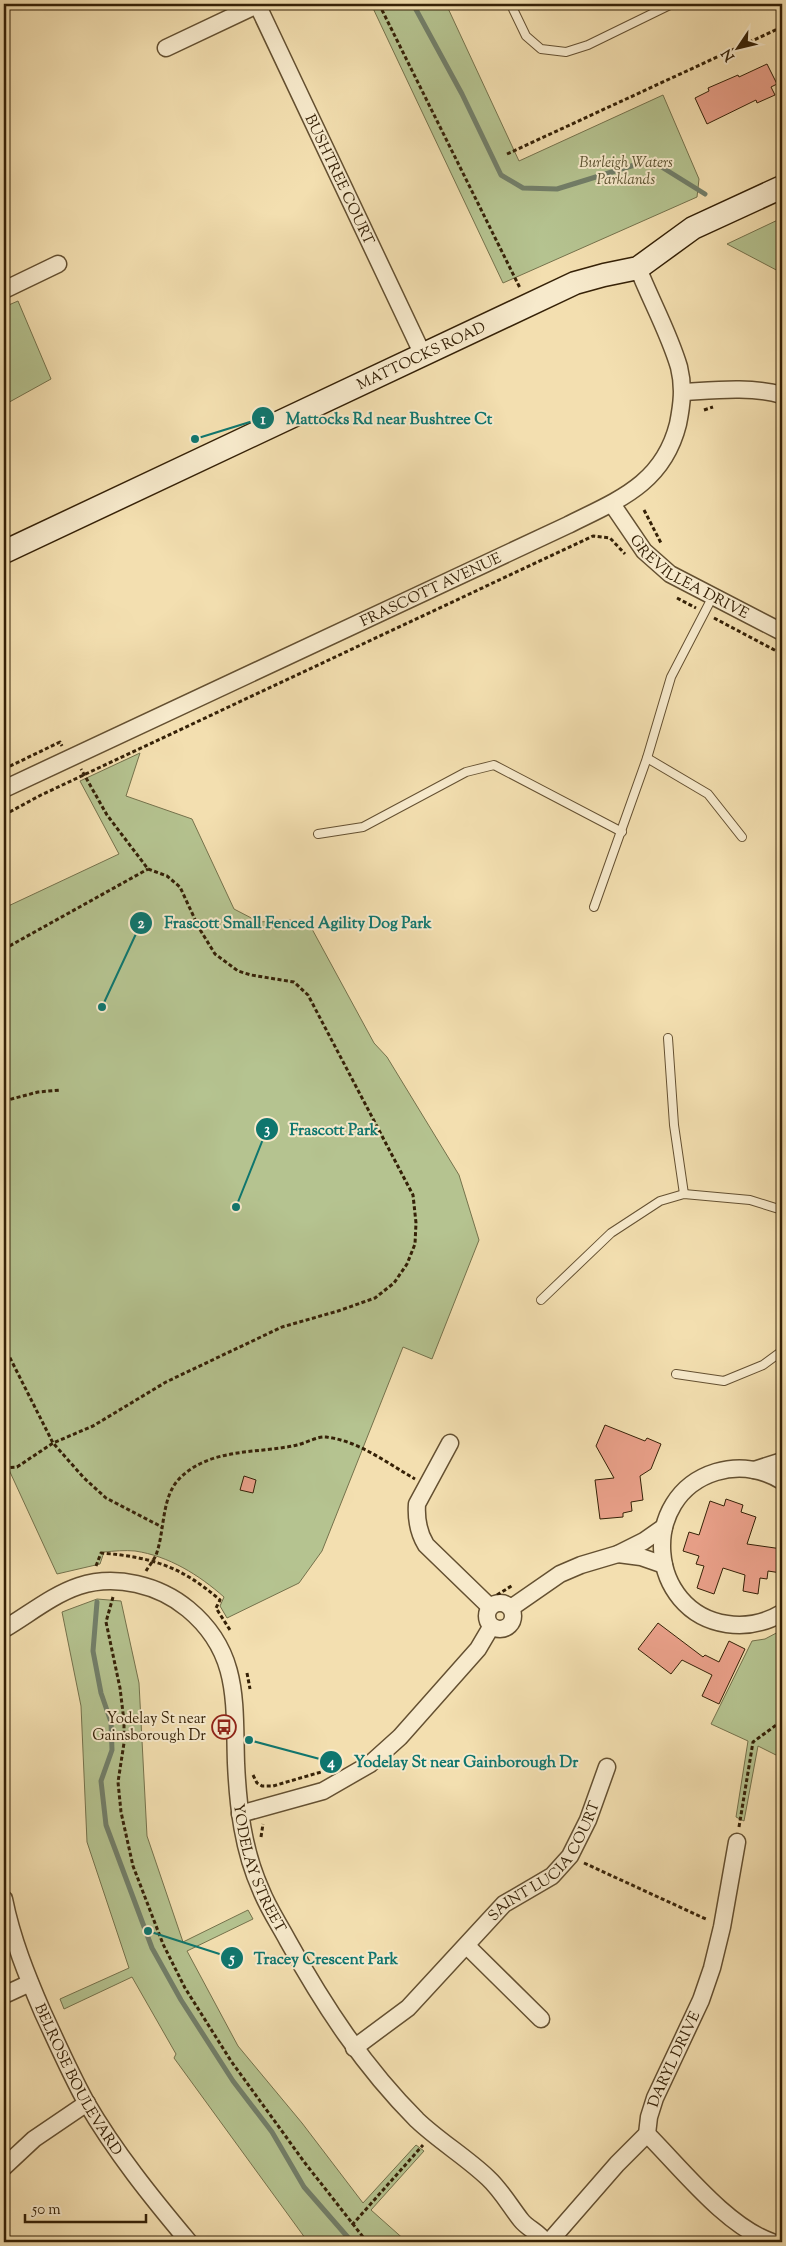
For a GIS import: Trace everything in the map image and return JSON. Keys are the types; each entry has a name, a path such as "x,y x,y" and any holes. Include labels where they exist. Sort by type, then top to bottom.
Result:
{"street":[{"path":"166,48 257,4"},
{"name":"BUSHTREE COURT","path":"257,4 423,355"},
{"name":"MATTOCKS ROAD","path":"4,552 528,305 592,278 638,268 693,228 782,187"},
{"path":"4,290 58,264"},
{"name":"FRASCOTT AVENUE","path":"4,790 612,504 643,484 656,471 675,435 683,392 673,353 638,268"},
{"path":"683,392 742,389 769,391 782,395"},
{"name":"GREVILLEA DRIVE","path":"612,504 644,551 656,564 670,574 782,632"},
{"path":"450,1443 426,1486 417,1509 420,1536 426,1545 488,1606 487,1620 491,1627 499,1630 508,1628 513,1621 511,1608"},
{"path":"782,1461 754,1470 722,1470 702,1478 678,1498 672,1507 664,1527 661,1546 664,1566 671,1584 682,1600 697,1613 714,1621 734,1625 753,1625 782,1613"},
{"path":"754,1470 782,1482"},
{"path":"511,1608 560,1574 581,1565 618,1554 644,1541 664,1527"},
{"path":"618,1554 641,1557 664,1566"},
{"name":"YODELAY STREET","path":"4,1629 74,1588 92,1583 118,1582 138,1584 172,1597 188,1609 210,1632 224,1655 235,1695 236,1763 240,1814 248,1855 261,1892 305,1972 354,2048 397,2099 432,2134 488,2177 508,2200 522,2222 542,2237 545,2242"},
{"path":"488,1606 501,1603 511,1608"},
{"path":"240,1814 323,1791 370,1764 386,1751 412,1724 478,1648 491,1627"},
{"name":"SAINT LUCIA COURT","path":"354,2048 408,2008 504,1904 552,1876 570,1856 588,1820 606,1767"},
{"name":"DARYL DRIVE","path":"647,2134 648,2117 655,2098 701,2000 722,1927 737,1842"},
{"name":"BELROSE BOULEVARD","path":"4,1899 13,1936 30,1983 57,2045 87,2103 125,2160 187,2242"},
{"path":"467,1946 541,2019"},
{"path":"4,1995 30,1983"},
{"path":"4,2167 34,2139 87,2103"},
{"path":"549,2242 617,2164 647,2134 718,2206 760,2238 772,2242"}],"lane":[{"path":"514,4 513,8 526,36 541,49 566,52 588,45 672,4"},
{"path":"594,907 647,758 671,677 713,596"},
{"path":"647,758 708,794 742,837"},
{"path":"318,834 363,827 466,772 494,765 622,832"},
{"path":"668,1038 674,1125 684,1194"},
{"path":"542,1300 611,1233 660,1200 684,1194 750,1200 782,1210"},
{"path":"676,1374 724,1381 763,1365 782,1351"}],"path":[{"path":"379,4 528,305"},
{"path":"506,154 782,27"},
{"path":"644,510 654,532 667,549"},
{"path":"4,815 593,536 610,538 626,556"},
{"path":"674,596 782,654"},
{"path":"4,1468 17,1468 53,1443 93,1426 166,1382 282,1327 338,1312 375,1298 394,1283 407,1264 415,1244 416,1223 413,1195 308,995 294,982 250,975 226,964 205,940 180,886 167,876 148,869 107,815 73,756"},
{"path":"4,949 148,869"},
{"path":"4,1101 38,1092 61,1090"},
{"path":"4,1233 7,1250 4,1270"},
{"path":"4,1346 53,1443 84,1478 106,1498 162,1528"},
{"path":"138,1584 156,1555 170,1495 178,1480 195,1467 233,1454 298,1445 324,1436 359,1446 426,1486"},
{"path":"89,1569 95,1567 100,1553 132,1555 153,1560 173,1568 195,1580 220,1600 216,1608 232,1634"},
{"path":"118,1582 106,1622 120,1688 124,1722 124,1743 118,1782 121,1812 133,1866 163,1944 185,1988 209,2027 304,2163 352,2225 368,2242"},
{"path":"488,1606 503,1590 518,1582"},
{"path":"245,1665 249,1679 250,1697"},
{"path":"737,1842 753,1742 779,1723 782,1718"},
{"path":"252,1767 257,1783 268,1787 326,1770"},
{"path":"570,1856 722,1927"},
{"path":"352,2225 432,2134"}],"green space":[{"name":"Burleigh Waters Parklands","path":"371,4 446,4 519,161 663,95 699,179 697,197 503,283"},
{"path":"782,218 782,273 727,244"},
{"path":"18,301 51,379 4,405 4,307"},
{"path":"140,753 126,796 192,819 234,909 259,922 290,920 312,929 374,1043 387,1057 459,1175 479,1240 432,1359 403,1347 322,1551 299,1583 227,1618 220,1606 224,1597 194,1574 160,1557 131,1551 104,1552 100,1564 57,1574 4,1459 4,908 119,854 80,781"},
{"path":"97,1599 121,1601 139,1683 147,1836 183,1942 248,1910 253,1919 187,1951 238,2046 302,2123 363,2203 416,2145 424,2151 371,2210 407,2242 308,2242 174,2058 176,2054 132,1977 64,2009 60,1999 129,1968 87,1842 81,1706 62,1612"},
{"path":"782,1630 782,1758 758,1746 744,1821 736,1817 748,1741 711,1724 752,1641 765,1639"}],"building":[{"path":"767,64 777,84 771,87 775,95 757,103 756,100 707,124 695,98 709,91 708,88"},
{"path":"605,1425 645,1441 647,1438 661,1444 651,1469 640,1476 643,1500 631,1502 632,1511 623,1513 623,1517 600,1519 595,1480 614,1478 596,1446"},
{"path":"244,1476 256,1480 253,1493 240,1490"},
{"path":"726,1499 743,1505 741,1512 756,1517 747,1544 782,1549 781,1573 768,1571 767,1579 760,1578 758,1594 743,1591 745,1575 723,1568 714,1594 697,1588 704,1566 696,1564 699,1556 683,1551 689,1532 699,1535 710,1501 724,1506"},
{"path":"658,1623 703,1657 705,1655 719,1662 729,1641 745,1649 719,1704 702,1696 712,1675 682,1660 671,1674 638,1649"}],"waterway":[{"path":"413,4 462,94 501,175 523,188 557,189 641,163 660,166 705,194"},
{"path":"97,1602 93,1651 101,1693 111,1722 112,1750 101,1781 106,1825 152,1948 181,2000 233,2081 272,2132 304,2187 352,2242"}],"place":[{"name":"Mattocks Rd near Bushtree Ct","path":"195,439"},
{"name":"Frascott Small Fenced Agility Dog Park","path":"102,1007"},
{"name":"Frascott Park","path":"236,1207"},
{"name":"Yodelay St near Gainsborough Dr","path":"224,1727"},
{"name":"Yodelay St near Gainborough Dr","path":"249,1740"},
{"name":"Tracey Crescent Park","path":"148,1931"}]}
